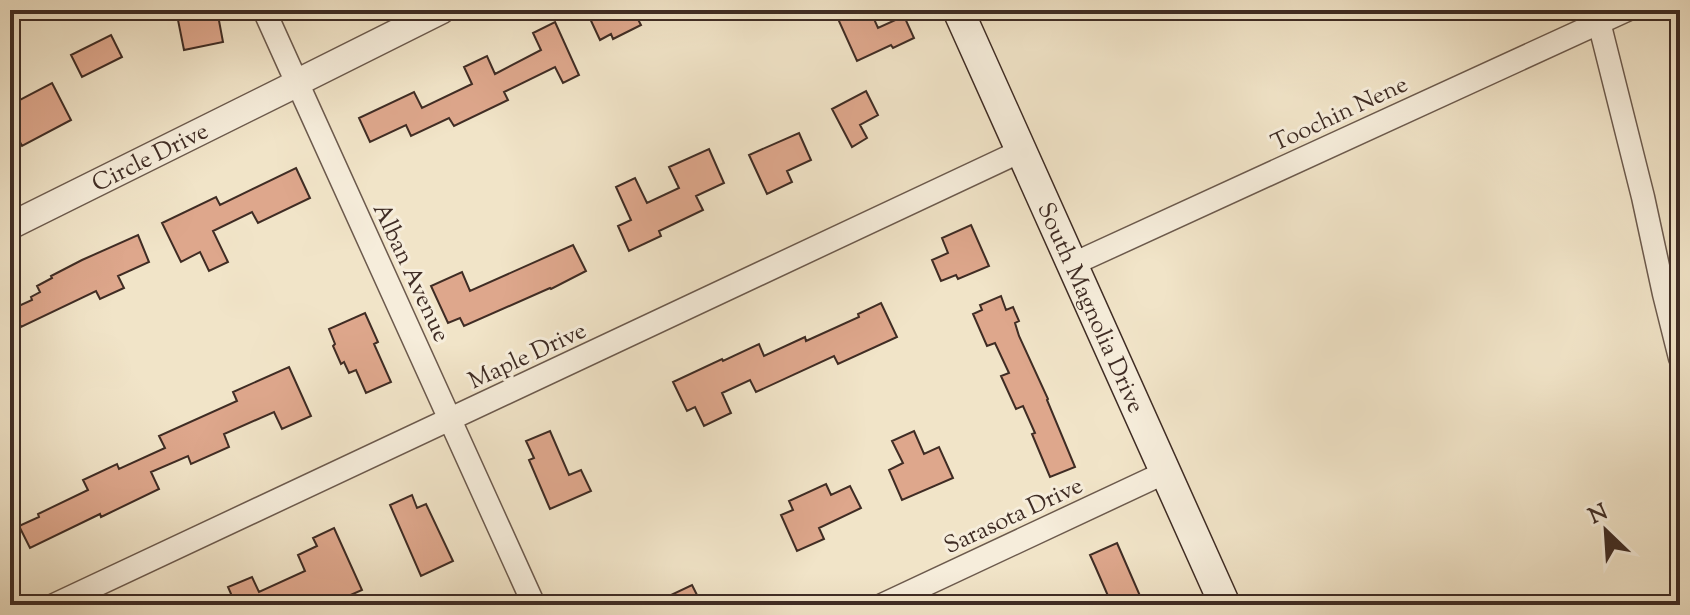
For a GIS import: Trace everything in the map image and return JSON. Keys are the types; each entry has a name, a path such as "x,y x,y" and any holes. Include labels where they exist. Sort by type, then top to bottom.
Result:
{"main road":[{"name":"South Magnolia Drive","path":"958,10 1225,605"}],"street":[{"name":"Alban Avenue","path":"264,10 534,605"},
{"name":"Circle Drive","path":"10,226 442,10"},
{"name":"Toochin Nene","path":"1073,264 1627,10"},
{"path":"1599,22 1680,358"},
{"name":"Maple Drive","path":"54,605 1021,151"},
{"name":"Sarasota Drive","path":"882,605 1166,472"}],"building":[{"path":"176,10 217,10 223,42 184,50"},
{"path":"586,10 633,10 641,25 613,39 611,34 600,40"},
{"path":"834,10 870,10 878,28 904,16 914,38 857,61"},
{"path":"555,22 579,75 563,83 555,67 504,92 508,100 454,126 449,118 411,136 406,125 370,142 359,118 414,92 422,108 472,84 464,67 487,56 495,74 541,50 533,33"},
{"path":"111,35 122,57 82,77 71,55"},
{"path":"52,83 71,120 22,146 10,123 10,105"},
{"path":"866,91 878,115 860,125 867,138 852,147 832,109"},
{"path":"799,133 811,160 787,171 792,182 767,194 749,155"},
{"path":"709,149 724,183 696,196 703,210 659,231 661,236 629,251 618,226 631,220 616,187 635,178 647,203 679,188 669,167"},
{"path":"296,168 310,198 258,223 252,212 213,231 228,262 209,271 200,252 181,262 162,223 216,197 220,205"},
{"path":"971,225 989,266 958,279 956,275 941,281 932,260 948,253 942,238"},
{"path":"138,235 149,262 118,276 124,288 100,299 96,291 21,327 12,309 32,300 31,297 40,292 37,286 82,260"},
{"path":"573,245 586,271 464,326 460,318 448,323 431,286 462,272 470,291"},
{"path":"1001,296 1006,310 1013,307 1019,321 1015,323 1019,336 1075,467 1050,477 1023,406 1016,409 1001,376 1009,373 995,343 987,346 973,314 982,310 980,305"},
{"path":"881,303 897,337 838,364 834,356 756,392 750,380 722,393 731,413 704,426 695,407 687,411 673,382 759,344 764,356 805,337 806,341 859,317 858,314"},
{"path":"365,313 378,342 374,344 391,382 366,393 356,370 349,373 344,362 341,364 329,329"},
{"path":"289,367 311,416 282,429 274,412 224,434 229,447 191,464 188,456 151,472 159,489 30,548 19,526 88,490 83,480 117,464 119,469 165,448 159,436 237,401 233,392"},
{"path":"550,431 569,475 581,470 591,491 550,509 529,460 534,458 526,441"},
{"path":"914,431 924,454 939,447 953,478 902,500 889,470 903,463 892,441"},
{"path":"826,484 831,495 850,486 861,508 819,528 824,539 797,551 781,515 793,510 789,501"},
{"path":"412,495 417,508 426,504 453,561 421,576 390,505"},
{"path":"334,528 362,590 328,605 231,605 235,603 228,587 252,577 259,592 305,571 298,555 317,546 313,538"},
{"path":"1117,543 1144,605 1112,605 1090,555"},
{"path":"692,585 702,605 650,605"}]}
